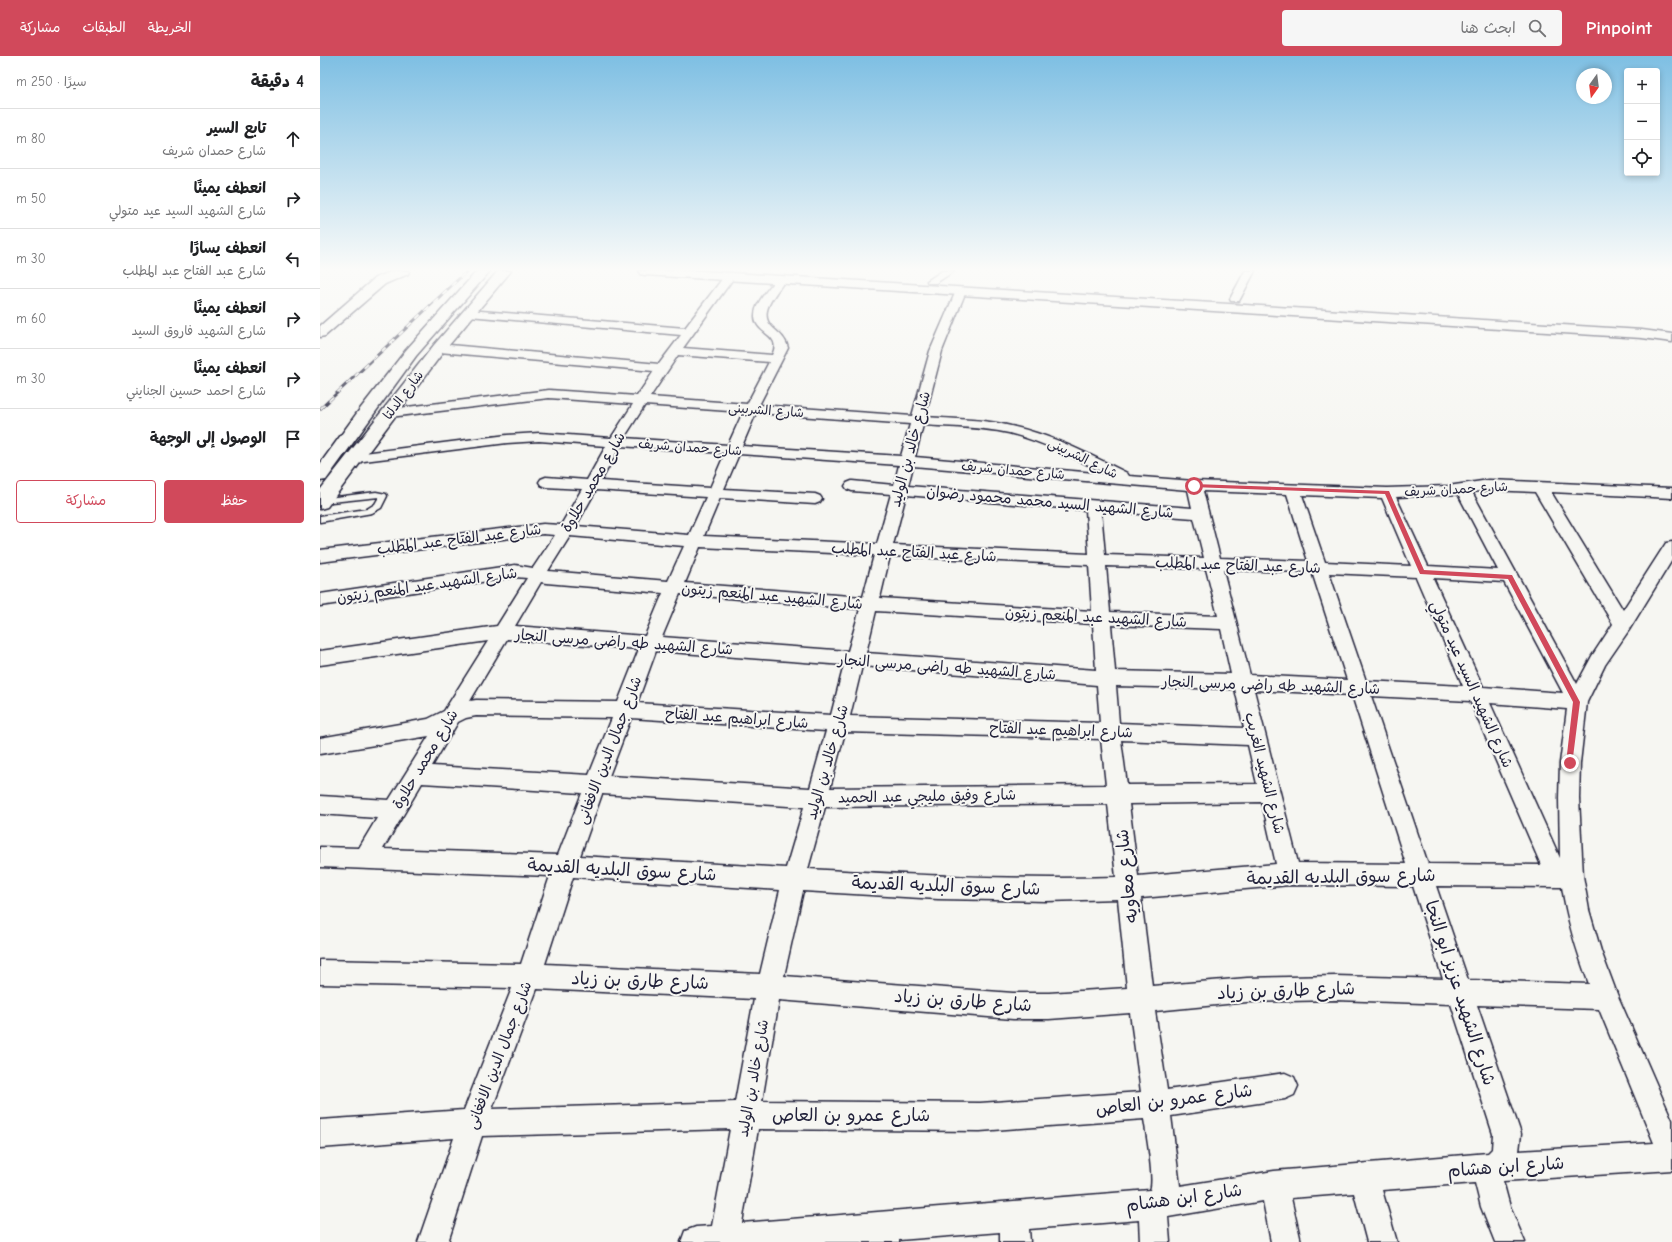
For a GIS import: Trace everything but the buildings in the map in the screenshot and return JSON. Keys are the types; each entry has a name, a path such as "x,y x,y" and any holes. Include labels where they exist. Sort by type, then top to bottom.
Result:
{"main road":[{"path":"320,333 327,326"},
{"name":"شارع الدلتا","path":"323,472 387,383 434,326"},
{"name":"شارع الدلتا","path":"321,502 457,326"},
{"path":"1521,326 1642,334 1672,338"},
{"path":"1633,326 1672,327"},
{"path":"323,472 352,462"}],"street":[{"path":"623,326 688,332"},
{"name":"شارع محمد حلاوة","path":"365,858 536,575 566,530 615,442 662,368 692,326"},
{"name":"شارع جمال الدين الافغانى","path":"433,1242 473,1123 529,976 565,866 624,710 650,644 733,450 751,409 782,348 781,341 765,326"},
{"name":"شارع خالد بن الوليد","path":"724,1241 769,987 794,880 838,724 936,351 946,326"},
{"path":"439,348 662,368"},
{"path":"674,351 777,360"},
{"name":"شارع الشربينى","path":"390,413 542,394 992,426 1022,432 1050,441 1132,481"},
{"name":"شارع حمدان شريف","path":"352,462 523,437 555,437 906,461 1194,486 1387,493 1448,491 1489,485 1672,493"},
{"path":"546,482 815,499"},
{"name":"شارع الشهيد السيد محمد محمود رضوان","path":"852,486 1201,514"},
{"name":"شارع الشهيد الغريب","path":"1194,486 1290,874"},
{"path":"1540,487 1623,624"},
{"path":"1463,489 1576,702"},
{"name":"شارع الشهيد عزيز ابو النجا","path":"1293,490 1507,1134 1506,1150 1501,1160 1490,1172 1488,1179 1489,1187 1510,1242"},
{"name":"شارع الشهيد السيد عيد متولي","path":"1387,493 1477,694 1564,876"},
{"name":"شارع معاويه","path":"1093,505 1110,732 1141,1000 1166,1177 1166,1188 1152,1216 1154,1242"},
{"name":"شارع عبد الفتاح عبد المطلب","path":"320,556 532,529 566,530 694,541 1097,560 1319,567 1510,576"},
{"path":"1672,547 1598,661 1576,702 1570,755 1564,876 1606,997 1672,1153"},
{"name":"شارع الشهيد عبد المنعم زيتون","path":"320,600 515,571 527,572 536,575 674,588 870,604 1101,618 1228,623"},
{"name":"شارع الشهيد طه راضى مرسى النجار","path":"320,658 502,632 1106,678 1242,682 1477,694 1576,702"},
{"name":"شارع ابراهيم عبد الفتاح","path":"320,746 431,727 462,711 476,708 624,710 838,724 1256,738"},
{"name":"شارع وفيق مليجي عبد الحميد","path":"416,774 817,798 1270,793"},
{"path":"320,805 394,810"},
{"name":"شارع سوق البلديه القديمة","path":"320,856 565,866 945,888 1046,890 1128,888 1290,874 1564,876"},
{"name":"شارع طارق بن زياد","path":"320,972 529,976 769,987 1013,1006 1049,1006 1141,1000 1247,990 1336,988 1606,997"},
{"name":"شارع عمرو بن العاص","path":"320,1134 473,1123 746,1115 980,1117 1156,1105 1284,1086"},
{"name":"شارع ابن هشام","path":"696,1242 1015,1229 1274,1185 1494,1167 1672,1156"},
{"path":"1364,1178 1382,1242"},
{"path":"1274,1185 1286,1242"}],"lane":[{"path":"320,519 369,511 378,506 383,496 376,494 321,502"}],"railway":[{"path":"320,409 408,326"}],"route":[{"path":"1194,486 1387,493 1422,572 1510,576 1576,702 1570,763"}]}
